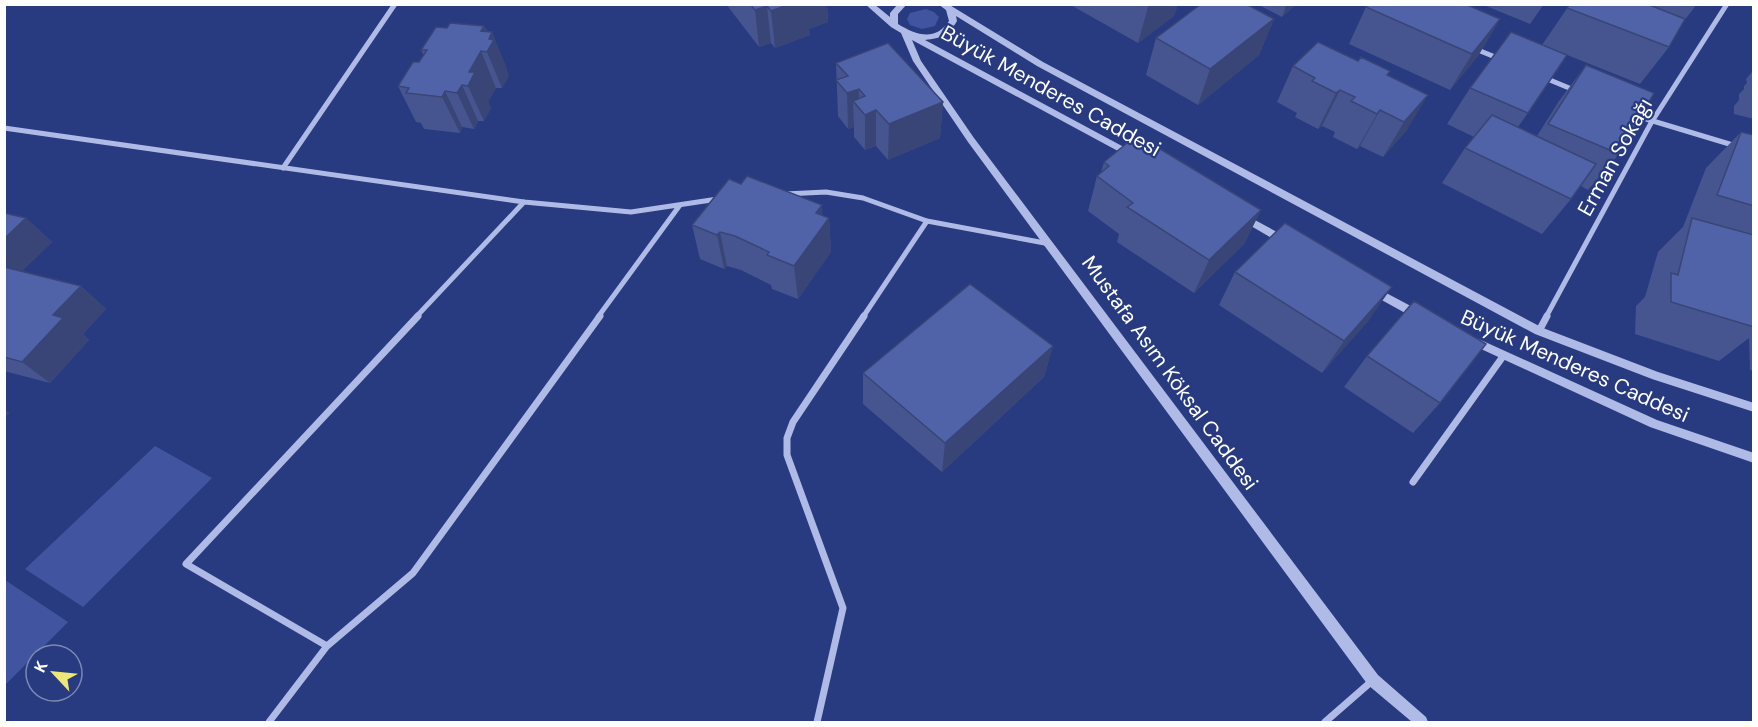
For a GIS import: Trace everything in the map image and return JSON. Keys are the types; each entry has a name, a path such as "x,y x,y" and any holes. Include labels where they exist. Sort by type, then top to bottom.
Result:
{"street":[{"path":"284,168 395,4"},
{"path":"868,4 894,25"},
{"path":"894,25 894,13 903,4"},
{"name":"Erman Sokağı","path":"1539,331 1651,123 1727,4"},
{"path":"909,35 931,38 946,32 953,21 946,7"},
{"name":"Büyük Menderes Caddesi","path":"946,7 1040,64 1539,331 1656,376 1754,408"},
{"name":"Büyük Menderes Caddesi","path":"894,25 1146,164"},
{"name":"Mustafa Asım Köksal Caddesi","path":"909,35 917,61 971,140 1051,244 1373,680 1421,723"},
{"path":"1467,45 1510,64"},
{"path":"1543,77 1586,95"},
{"path":"1629,114 1651,123 1742,148"},
{"path":"5,128 524,202 631,212 721,199"},
{"path":"773,194 826,192 863,198 927,221 1051,244"},
{"path":"327,646 186,564 524,202"},
{"path":"269,723 327,646 413,573 680,205"},
{"path":"1229,210 1291,244"},
{"path":"816,723 843,609 787,454 787,438 793,422 927,221"},
{"path":"1364,285 1426,319"},
{"name":"Büyük Menderes Caddesi","path":"1465,337 1654,424 1754,458"},
{"path":"1413,482 1504,355"},
{"path":"1325,723 1373,680"}],"shaded area":[{"path":"926,9 939,17 935,26 922,29 910,25 907,19 910,13"},
{"path":"155,446 212,478 83,607 25,569"},
{"path":"5,580 68,622 47,643 24,643 24,666 5,685"}],"building":[{"path":"750,4 790,4 771,11 767,6 755,10"},
{"path":"1201,4 1246,4 1274,19 1210,69 1156,38"},
{"path":"1369,4 1465,4 1500,19 1472,54 1366,7"},
{"path":"1570,4 1647,4 1685,19 1669,47 1567,8"},
{"path":"450,23 484,26 481,31 492,32 489,39 494,40 487,52 481,51 469,72 475,72 468,86 462,85 457,93 445,91 442,97 406,93 409,88 398,86 413,62 419,62 427,50 421,50 436,27 447,28"},
{"path":"1511,32 1567,55 1528,113 1470,88"},
{"path":"1318,42 1358,61 1361,57 1390,71 1387,75 1428,95 1404,122 1380,110 1377,114 1351,101 1355,97 1340,90 1336,93 1312,81 1315,78 1293,66"},
{"path":"888,43 943,102 889,124 876,110 865,115 853,101 865,96 859,89 847,93 836,80 848,76 836,63"},
{"path":"1586,65 1654,93 1619,154 1548,124"},
{"path":"1492,115 1596,164 1571,199 1465,148"},
{"path":"1741,132 1754,135 1754,206 1717,195"},
{"path":"1137,135 1261,210 1209,260 1127,207 1133,203 1097,176 1109,166 1104,162"},
{"path":"747,176 822,205 816,213 829,218 794,266 767,255 769,252 735,236 720,232 717,235 692,225 729,179 741,184"},
{"path":"4,213 26,218 4,239"},
{"path":"1692,218 1754,235 1754,327 1671,302 1671,273 1678,275"},
{"path":"1285,223 1392,287 1344,341 1235,272"},
{"path":"4,267 81,286 53,315 63,318 22,362 4,357"},
{"path":"970,284 1053,346 945,443 863,373"},
{"path":"1414,301 1486,344 1440,403 1367,356"}]}
